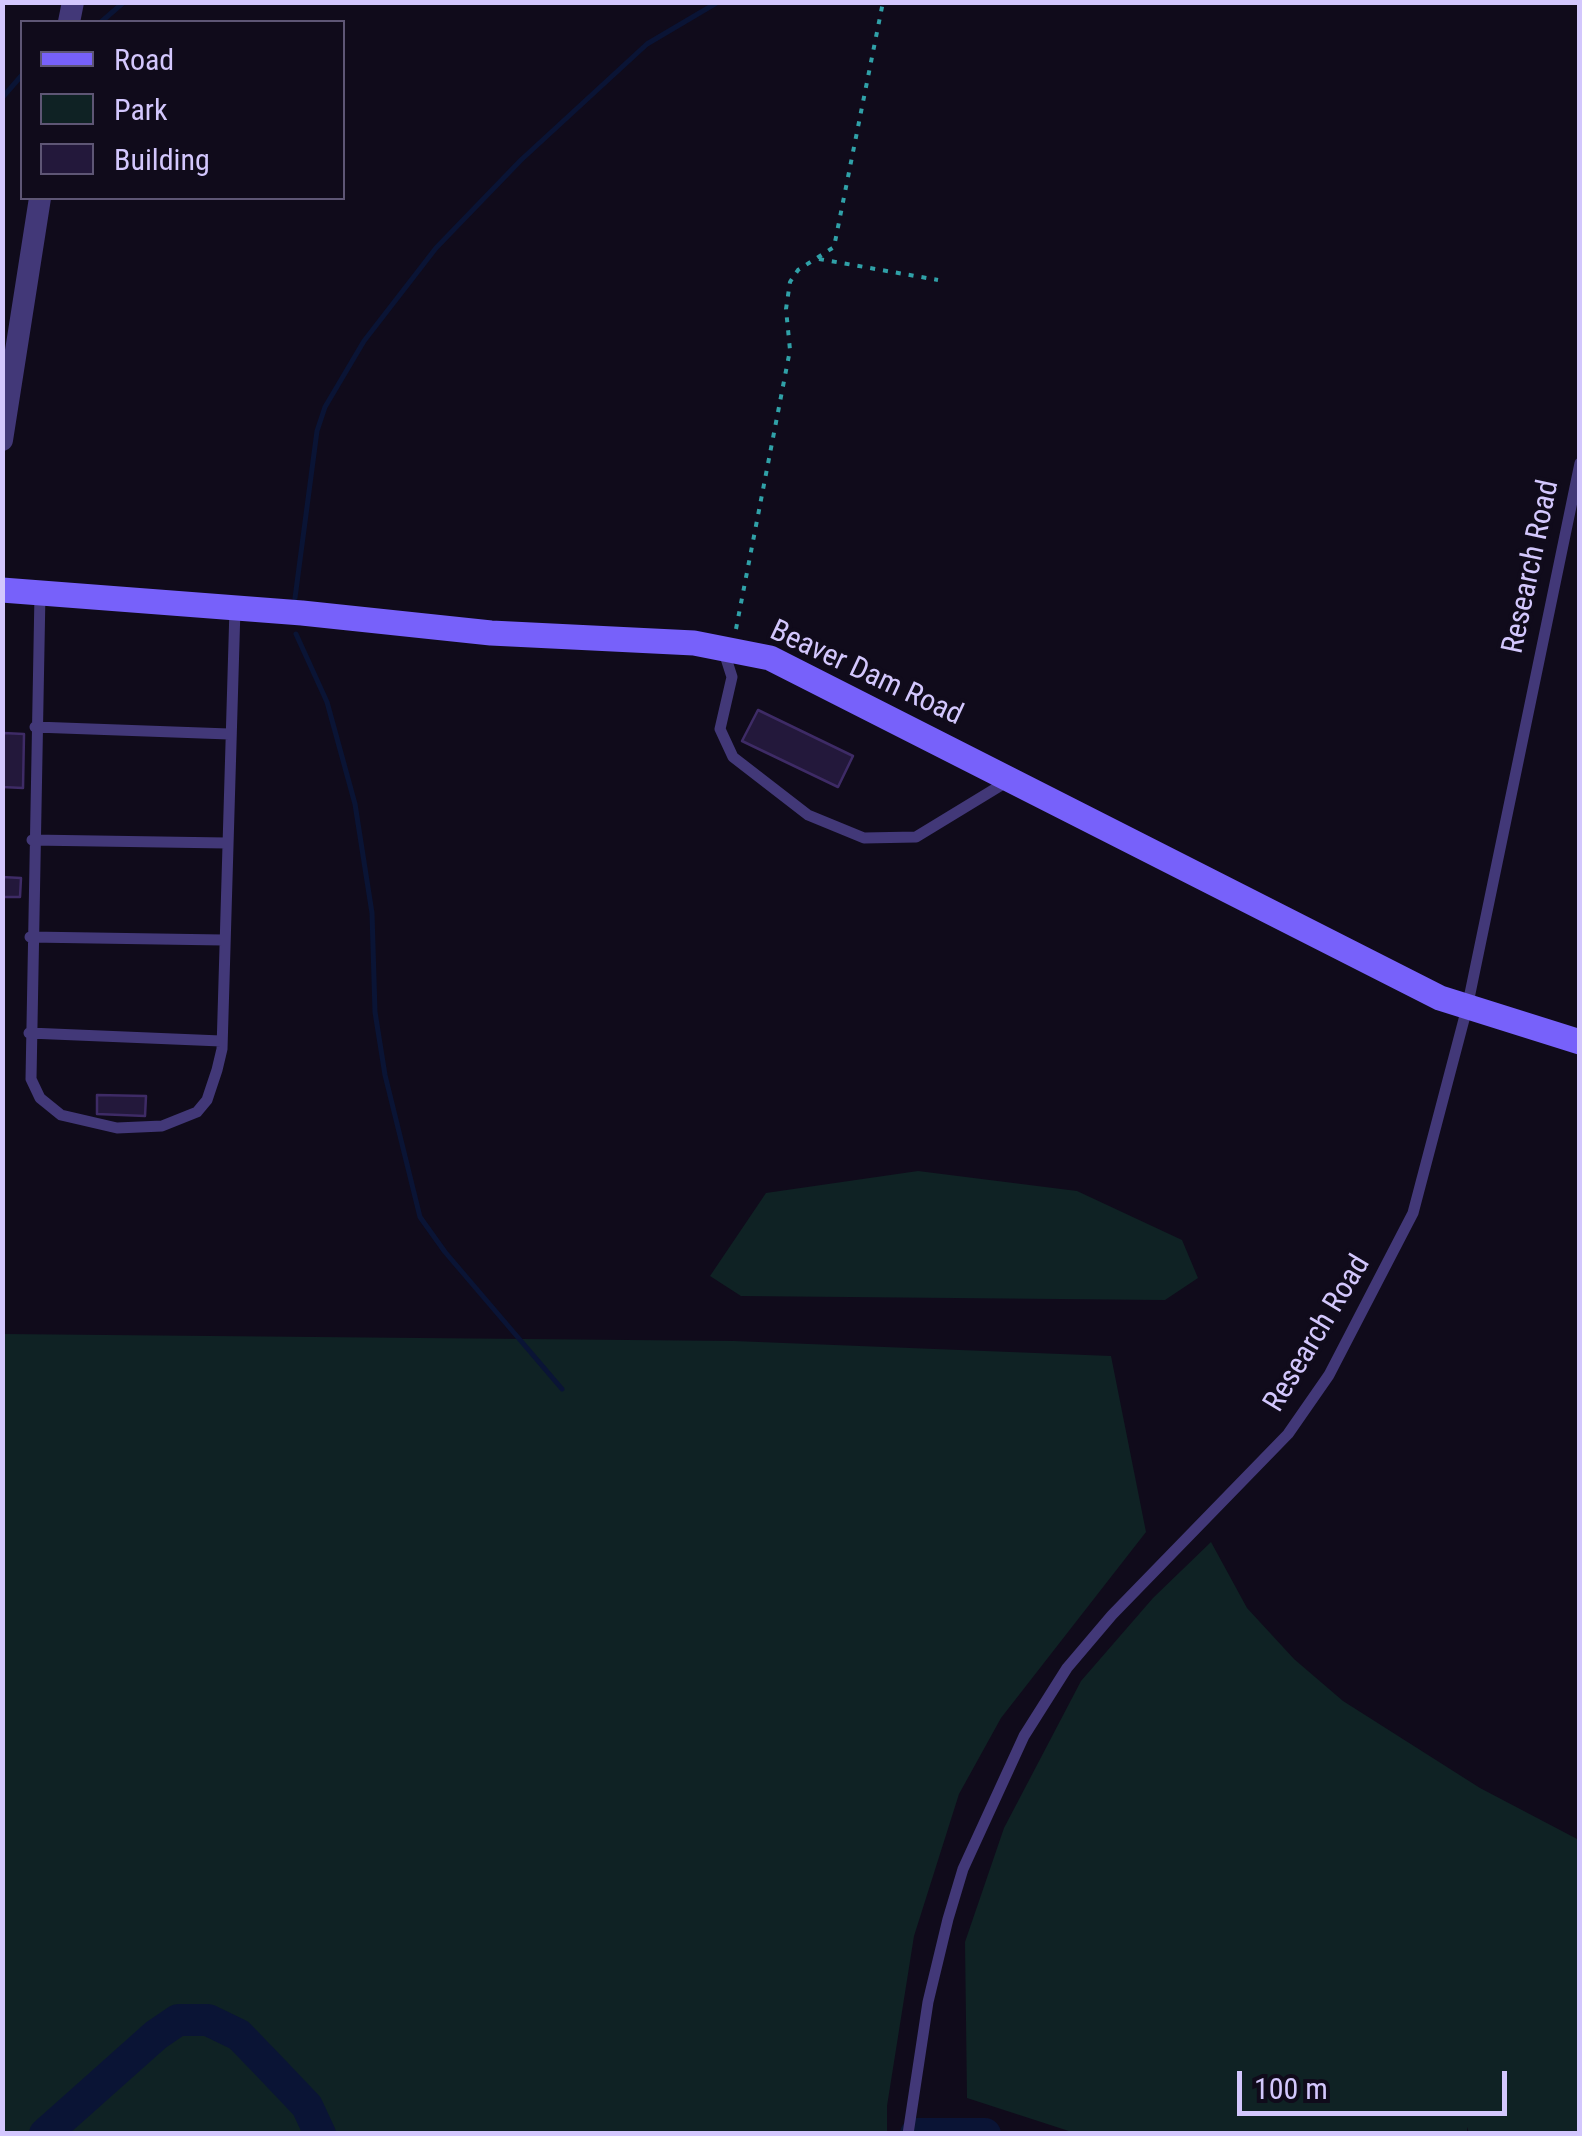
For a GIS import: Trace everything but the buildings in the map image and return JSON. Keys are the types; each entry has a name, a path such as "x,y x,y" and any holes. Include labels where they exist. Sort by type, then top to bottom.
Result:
{"street":[{"path":"2,440 40,200"},
{"name":"Beaver Dam Road","path":"2,590 492,634 727,648 770,658 1466,1008 1580,1042"}],"lane":[{"name":"Research Road","path":"908,2134 948,1918 963,1868 1005,1771 1045,1700 1078,1655 1138,1585 1266,1459 1329,1375 1413,1214 1466,1008 1580,463"},
{"path":"40,593 30,938 31,1078 40,1098 81,1123 117,1128 162,1126 197,1112 212,1089 222,1040 235,608"},
{"path":"727,648 732,677 720,729 733,757 808,816 864,838 916,837 1009,780"},
{"path":"35,727 229,734"},
{"path":"32,840 226,843"},
{"path":"30,938 223,940"},
{"path":"29,1033 222,1040"}],"path":[{"path":"727,648 790,350 786,309 790,282 798,270 834,247 883,2"},
{"path":"818,259 938,280"}],"green space":[{"path":"918,1171 1077,1191 1182,1240 1198,1278 1165,1300 741,1296 710,1276 766,1193"},
{"path":"3,1334 734,1341 1111,1356 1146,1532 1001,1718 959,1794 914,1936 887,2106 887,2133 3,2133"},
{"path":"1211,1542 1247,1608 1294,1659 1343,1701 1480,1788 1579,1840 1579,2133 1469,2133 1467,2127 1467,2134 1075,2133 967,2098 965,1942 1004,1828 1081,1681 1153,1598"}],"waterway":[{"path":"103,20 124,2"},
{"path":"295,598 317,431 325,407 364,341 436,248 521,160 647,44 718,2"},
{"path":"2,98 20,77"},
{"path":"296,634 327,702 355,804 372,913 375,1012 385,1075 420,1217 445,1252 562,1389"},
{"path":"45,2134 178,2020 208,2020 239,2035 307,2106 320,2134"},
{"path":"916,2134 985,2134"}]}
